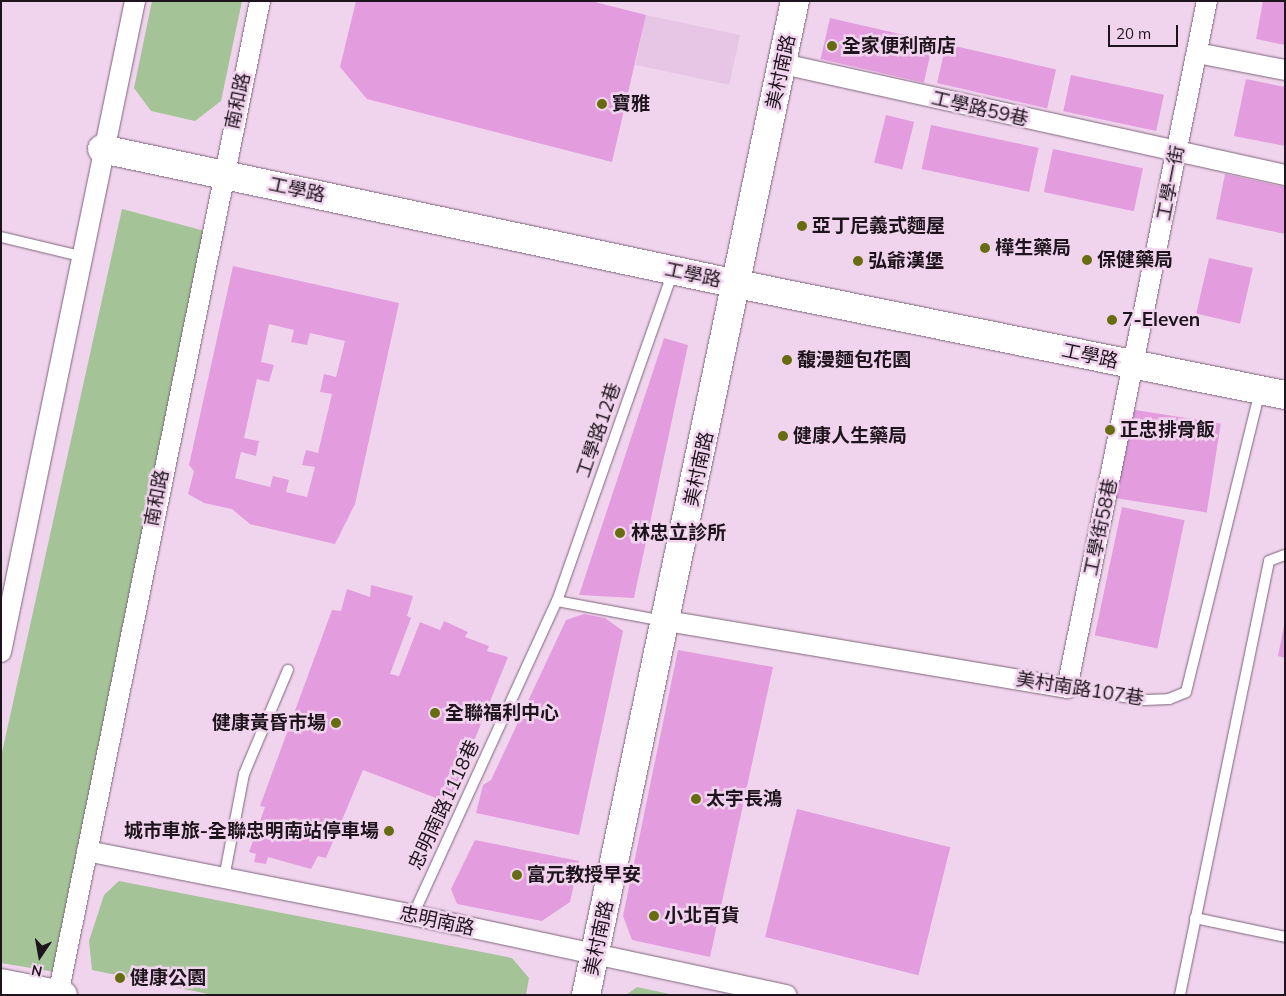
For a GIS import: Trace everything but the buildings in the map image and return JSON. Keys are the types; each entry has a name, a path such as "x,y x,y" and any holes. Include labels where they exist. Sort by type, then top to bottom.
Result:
{"street":[{"path":"1,652 102,149 135,1"},
{"name":"南和路","path":"60,994 222,174 260,1"},
{"name":"美村南路","path":"586,995 667,621 795,1"},
{"name":"工學一街","path":"1135,365 1207,1"},
{"path":"1197,53 1285,70"},
{"name":"工學路59巷","path":"783,64 1177,154 1285,175"},
{"name":"工學路","path":"102,149 737,284 1272,393"},
{"name":"工學街58巷","path":"1067,688 1135,365"},
{"name":"美村南路107巷","path":"667,621 1067,688"},
{"name":"忠明南路","path":"87,851 413,915 787,995"},
{"path":"1,983 60,994"}],"lane":[{"path":"1,237 80,256"},
{"name":"工學路12巷","path":"557,602 674,270"},
{"name":"美村南路107巷","path":"1067,688 1144,700 1169,700 1186,692 1272,393"},
{"path":"1180,995 1269,561 1285,555"},
{"path":"557,602 667,621"},
{"name":"忠明南路1118巷","path":"413,915 557,602"},
{"path":"224,878 244,774 288,670"},
{"path":"1196,918 1285,937"}],"shaded area":[{"path":"646,15 740,35 729,85 635,65"}],"green space":[{"path":"152,1 242,1 221,101 195,121 151,111 134,88"},
{"path":"122,209 220,235 55,972 1,963 1,757"},
{"path":"119,881 512,958 529,978 526,995 213,995 92,970 89,941 104,895"},
{"path":"637,987 674,995 626,995"}],"place":[{"name":"全家便利商店","path":"832,46"},
{"name":"寶雅","path":"602,104"},
{"name":"亞丁尼義式麵屋","path":"802,226"},
{"name":"樺生藥局","path":"985,248"},
{"name":"保健藥局","path":"1087,260"},
{"name":"弘爺漢堡","path":"858,261"},
{"name":"7-Eleven","path":"1112,320"},
{"name":"馥漫麵包花園","path":"787,360"},
{"name":"正忠排骨飯","path":"1110,430"},
{"name":"健康人生藥局","path":"783,436"},
{"name":"林忠立診所","path":"620,533"},
{"name":"全聯福利中心","path":"435,713"},
{"name":"健康黃昏市場","path":"336,723"},
{"name":"太宇長鴻","path":"696,799"},
{"name":"城市車旅-全聯忠明南站停車場","path":"389,831"},
{"name":"富元教授早安","path":"517,875"},
{"name":"小北百貨","path":"654,916"},
{"name":"健康公園","path":"120,978"}]}
